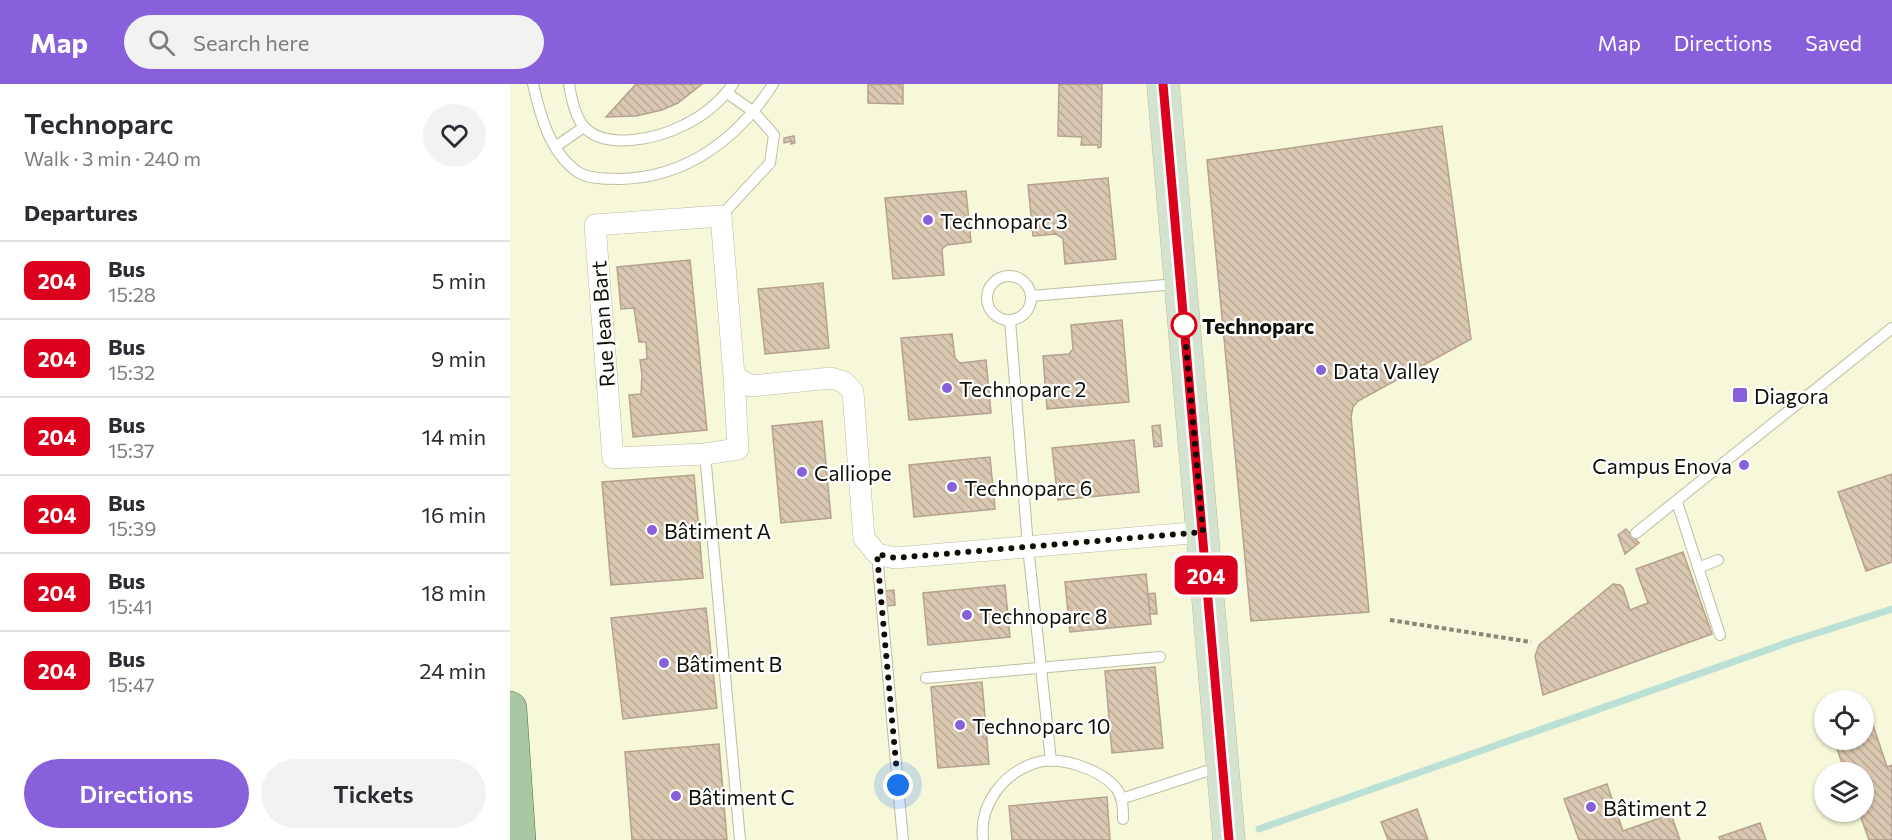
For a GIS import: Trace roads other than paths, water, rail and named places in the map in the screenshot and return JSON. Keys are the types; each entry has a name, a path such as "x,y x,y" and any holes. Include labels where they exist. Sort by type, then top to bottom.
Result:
{"main road":[{"path":"510,708 519,840"}],"street":[{"path":"1163,84 1229,840"},
{"name":"Rue Jean Bart","path":"721,216 734,376 738,449 705,454 613,458 595,225 721,216"},
{"path":"734,376 752,386 831,378 843,382 853,392 864,538 877,554 895,558 1203,532"}],"lane":[{"path":"533,84 537,105 555,147 566,163 581,174 612,179 653,176 695,161 713,150 742,125 754,112 772,84"},
{"path":"569,84 572,99 584,126 598,136 616,140 633,140 671,131 714,105 730,89 774,135 770,163 721,216"},
{"path":"555,147 584,126"},
{"path":"1005,276 1013,276 1025,283 1031,296 1028,310 1017,319 1010,320 1002,320 990,311 987,296 992,283 1005,276"},
{"path":"1031,296 1180,284"},
{"path":"1010,320 1028,547 1051,761"},
{"path":"1636,533 1892,328"},
{"path":"705,454 740,840"},
{"path":"1677,502 1720,635"},
{"path":"877,554 903,840"},
{"path":"1698,568 1718,560"},
{"path":"926,678 1160,657"},
{"path":"983,840 982,823 992,795 1003,783 1027,766 1037,762 1065,761 1091,769 1115,788 1121,799 1123,819"},
{"path":"1121,799 1222,766"}],"waterway":[{"path":"1259,829 1789,642 1892,609"}],"place":[{"name":"Technoparc 3","path":"928,220"},
{"name":"Technoparc","path":"1184,325"},
{"name":"Data Valley","path":"1321,370"},
{"name":"Technoparc 2","path":"947,388"},
{"name":"Diagora","path":"1740,395"},
{"name":"Campus Enova","path":"1744,465"},
{"name":"Calliope","path":"802,472"},
{"name":"Technoparc 6","path":"952,487"},
{"name":"Bâtiment A","path":"652,530"},
{"name":"Technoparc 8","path":"967,615"},
{"name":"Bâtiment B","path":"664,663"},
{"name":"Technoparc 10","path":"960,725"},
{"name":"Bâtiment C","path":"676,796"},
{"name":"Bâtiment 2","path":"1591,807"}]}
